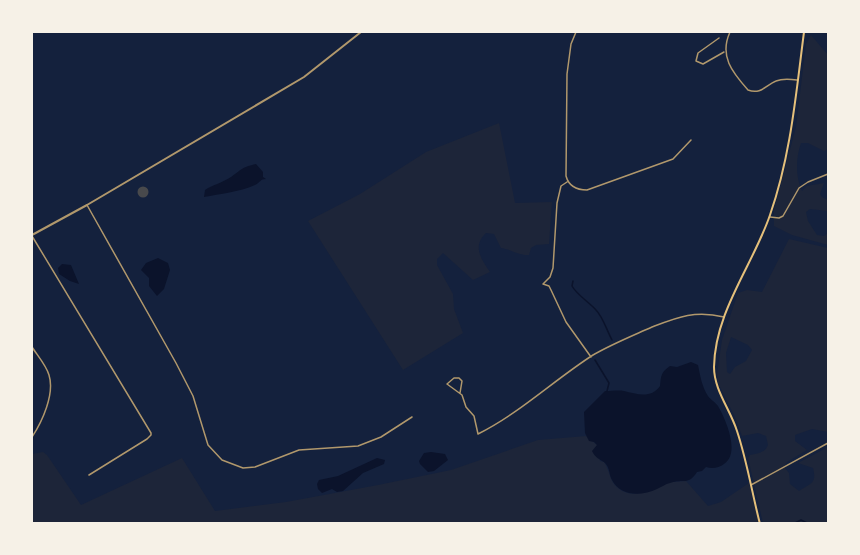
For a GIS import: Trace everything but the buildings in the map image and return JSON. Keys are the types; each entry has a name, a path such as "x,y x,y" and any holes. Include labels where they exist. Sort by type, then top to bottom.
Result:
{"main road":[{"path":"760,524 737,429 720,393 715,376 715,358 724,317 755,254 770,217 785,160 804,32"}],"street":[{"path":"89,475 150,437 151,432 32,235 304,77 361,32"},
{"path":"576,32 571,44 567,74 567,181 577,190 587,190 673,159 691,140"},
{"path":"730,32 725,52 731,70 750,91 759,91 781,79 798,80"},
{"path":"719,38 698,53 696,61 703,64 725,52"},
{"path":"770,217 781,218 802,186 828,174"},
{"path":"567,181 561,186 557,203 553,268 550,277 543,284 549,286 566,322 591,357"},
{"path":"87,205 177,363 193,396 208,445 222,460 243,468 255,467 299,450 358,446 378,439 412,417"},
{"path":"460,393 462,381 454,378 447,384 460,393 466,407 474,416 478,434 591,357 622,340 683,315 705,314 724,317"},
{"path":"32,347 48,372 51,383 51,390 40,422 32,437"},
{"path":"751,486 828,443"}],"shaded area":[{"path":"811,35 828,55 828,149 824,151 808,143 801,143 797,173 802,191 807,186 824,183 820,194 828,200 828,211 810,209 806,212 808,221 817,235 824,236 828,233 828,245 792,235 774,226 774,210 796,127 806,44"},
{"path":"499,123 515,203 552,202 549,244 536,245 531,248 529,255 522,254 501,248 494,234 486,233 479,243 479,252 490,272 473,280 443,253 437,259 437,265 453,294 454,309 463,333 403,370 308,221 360,194 426,152"},
{"path":"256,164 266,179 243,189 204,197 205,190"},
{"path":"789,239 828,248 828,432 812,429 795,435 795,441 807,450 787,462 784,467 789,473 790,484 799,491 812,482 814,477 813,468 798,463 828,447 828,523 763,523 748,458 767,448 766,436 758,433 742,436 718,383 717,374 722,340 738,293 747,290 762,292","holes":["731,337 748,345 752,350 746,361 735,367 730,374 727,372 726,353"]},
{"path":"158,258 168,263 170,270 164,289 157,296 149,286 149,278 141,270 146,263"},
{"path":"62,264 71,265 79,284 59,274 58,268"},
{"path":"691,362 698,365 706,392 718,406 724,419 730,435 729,459 718,467 706,467 691,479 668,483 651,491 632,494 621,490 612,480 607,465 592,451 597,445 589,441 585,433 584,412 605,391 652,393 660,386 662,374 667,368"},
{"path":"586,436 597,445 600,461 604,462 614,484 626,493 640,493 669,482 686,481 708,506 721,502 749,483 760,523 32,523 32,454 43,452 81,505 182,458 215,511 286,502 378,485 451,470 538,440"},
{"path":"424,453 445,454 448,460 434,471 428,472 419,461"},
{"path":"377,458 385,460 384,464 363,473 343,491 337,492 332,489 322,493 318,489 319,480 338,476"}],"waterway":[{"path":"573,281 572,286 598,313 612,340"},
{"path":"595,360 609,383 607,391"},
{"path":"793,524 801,520 809,524"}]}
